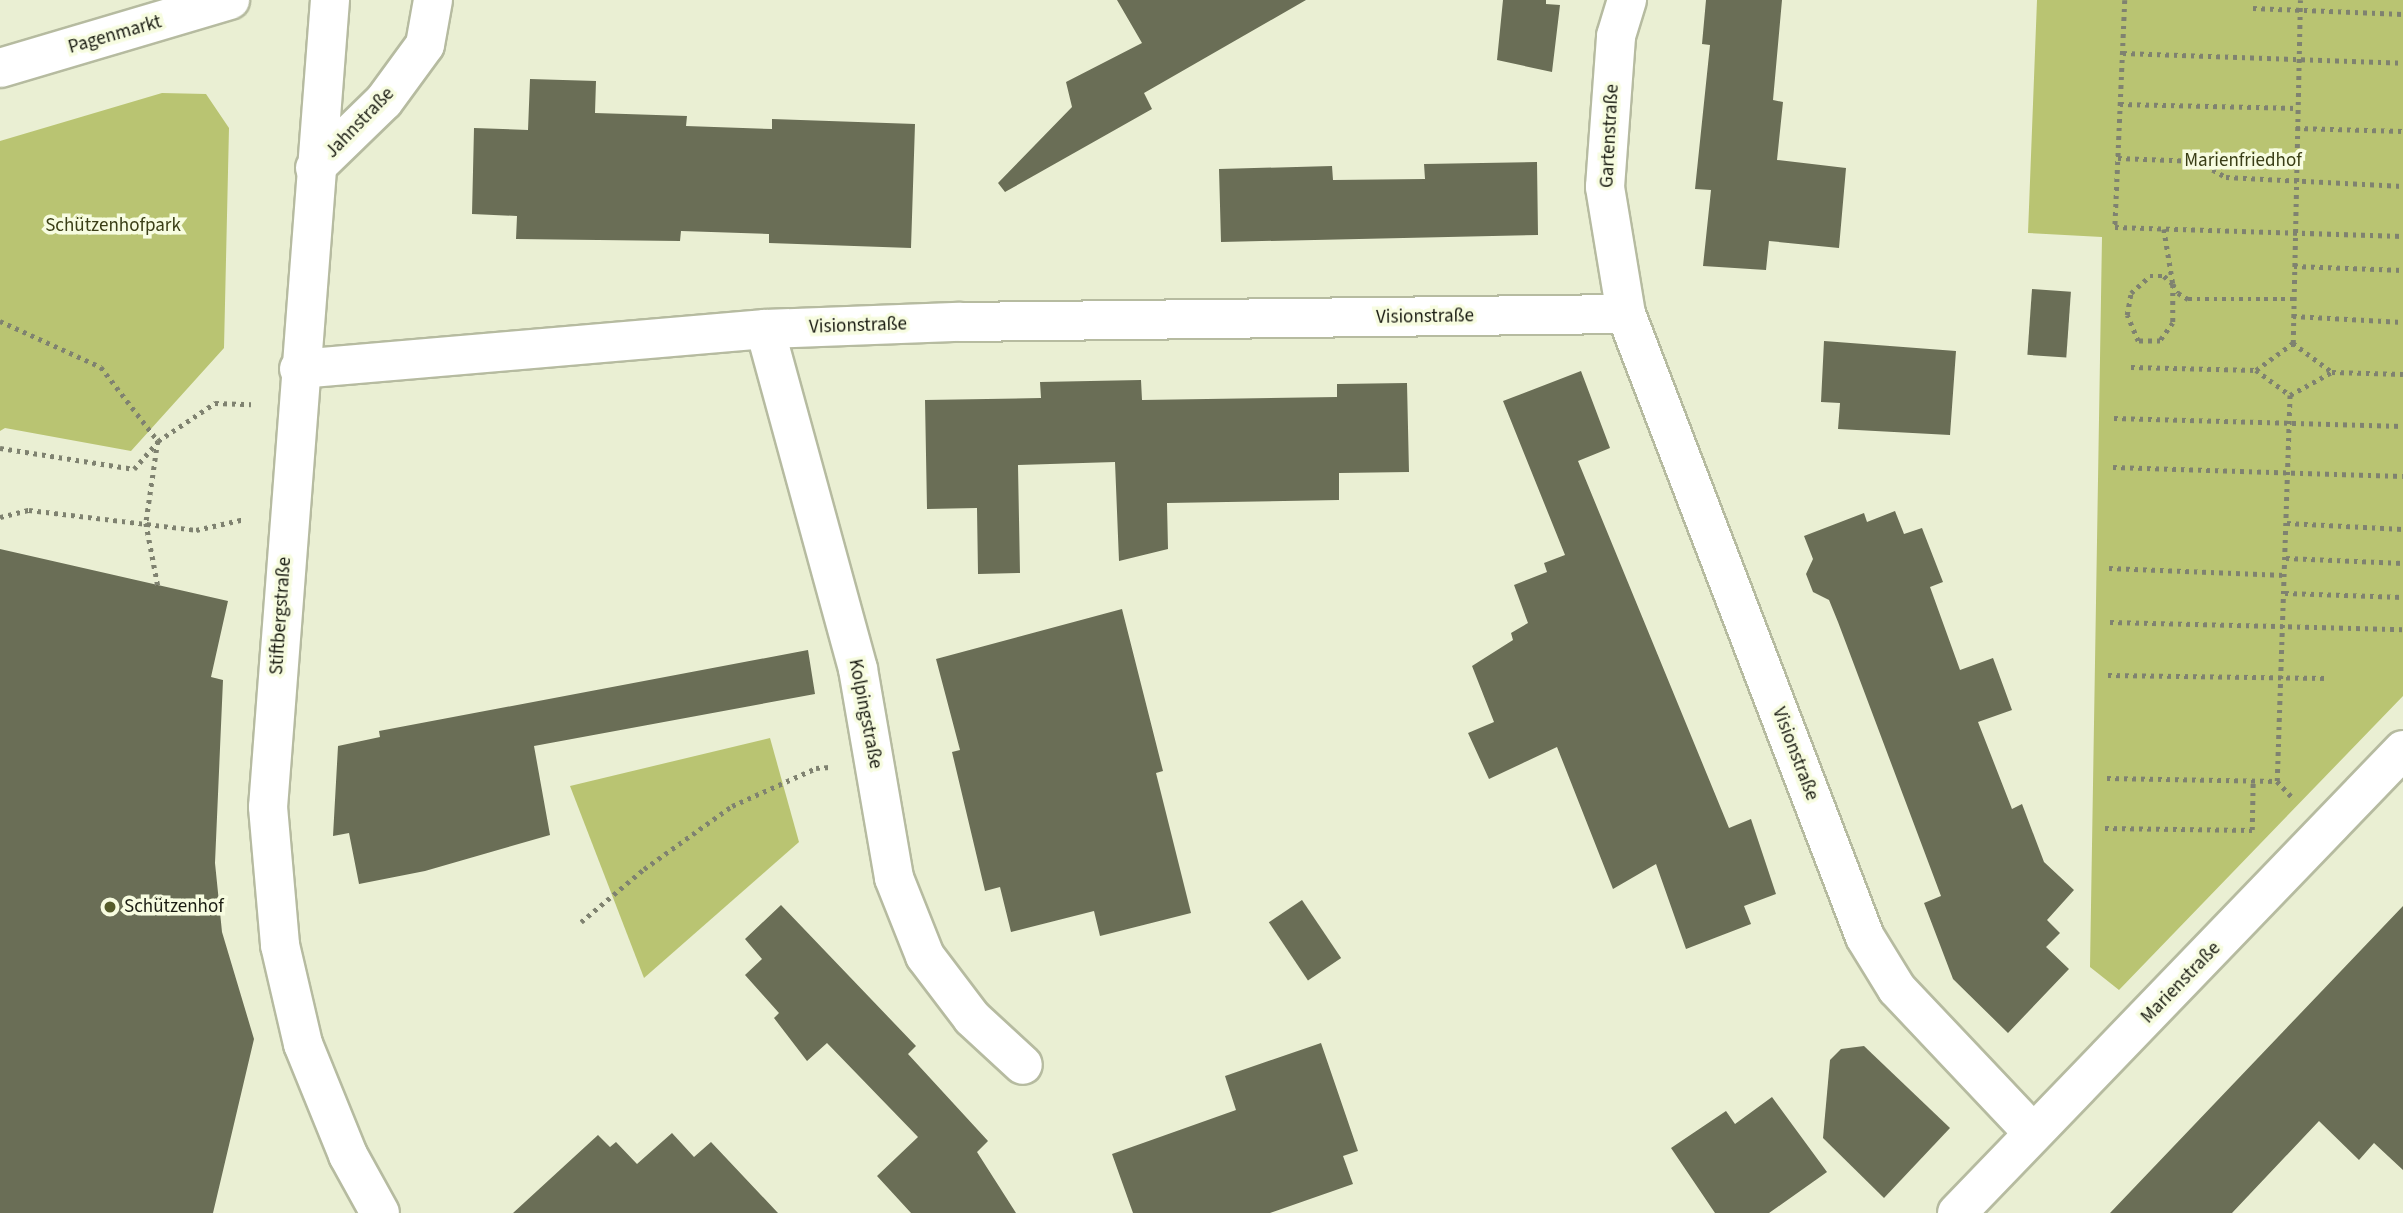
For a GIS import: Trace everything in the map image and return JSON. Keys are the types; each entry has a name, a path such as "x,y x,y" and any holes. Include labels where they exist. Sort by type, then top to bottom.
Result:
{"street":[{"name":"Pagenmarkt","path":"0,68 230,0"},
{"name":"Stiftbergstraße","path":"330,0 299,369 268,807 272,887 303,1044 348,1155 380,1213"},
{"name":"Jahnstraße","path":"315,168 384,101 425,45 433,0"},
{"name":"Gartenstraße","path":"1626,314 1605,187 1616,36 1627,0"},
{"name":"Visionstraße","path":"299,369 765,329 960,322 1626,314 1865,937 1897,989 2033,1133"},
{"name":"Kolpingstraße","path":"765,329 858,669 894,878 925,956 972,1018 1023,1065"},
{"name":"Marienstraße","path":"1957,1213 2403,750"}],"path":[{"path":"2125,0 2115,227 2403,236"},
{"path":"2293,343 2294,180 2300,0"},
{"path":"2253,8 2403,14"},
{"path":"2123,53 2403,64"},
{"path":"2120,104 2297,108"},
{"path":"2296,128 2403,131"},
{"path":"2118,158 2199,161 2226,177 2403,186"},
{"path":"2164,229 2173,284 2175,310 2168,334 2151,344 2138,341 2127,315 2131,293 2150,276 2164,276 2173,284 2188,299 2293,299"},
{"path":"2294,266 2403,270"},
{"path":"2293,316 2403,322"},
{"path":"0,321 101,367 158,442 146,523 158,586"},
{"path":"2256,370 2293,343"},
{"path":"2293,343 2332,372"},
{"path":"2132,367 2256,370 2290,395"},
{"path":"2290,395 2332,372 2403,374"},
{"path":"2107,778 2277,781 2283,677 2290,395"},
{"path":"0,448 134,469 158,442 215,403 298,406"},
{"path":"2114,418 2403,426"},
{"path":"2113,467 2403,476"},
{"path":"0,517 29,510 196,530 289,510"},
{"path":"2287,523 2403,529"},
{"path":"2286,558 2403,563"},
{"path":"2109,568 2285,575"},
{"path":"2285,593 2403,597"},
{"path":"2110,622 2403,629"},
{"path":"2108,675 2328,678"},
{"path":"581,922 644,869 732,806 816,768 874,763"},
{"path":"2105,828 2252,830 2253,780"}],"green space":[{"name":"Marienfriedhof","path":"2037,0 2403,0 2403,696 2119,990 2090,967 2102,237 2028,233"},
{"name":"Schützenhofpark","path":"162,93 206,94 229,128 224,348 131,451 5,428 0,431 0,141"},
{"path":"770,738 799,842 644,978 570,786"}],"building":[{"path":"1117,0 1306,0 1144,93 1152,109 1005,192 998,183 1072,107 1066,82 1142,43"},
{"path":"1503,0 1546,0 1546,4 1560,5 1552,72 1497,60"},
{"path":"1706,0 1782,0 1773,100 1783,102 1777,160 1846,168 1839,248 1769,241 1766,270 1703,266 1711,190 1695,189 1710,45 1702,44"},
{"path":"530,79 596,81 595,113 687,116 686,126 772,129 772,119 915,124 911,248 769,243 769,234 681,231 680,241 516,239 517,216 472,214 474,128 528,130"},
{"path":"1537,162 1538,235 1221,242 1219,169 1332,166 1333,180 1425,179 1424,164"},
{"path":"2032,289 2071,292 2066,358 2027,355"},
{"path":"1824,341 1956,351 1950,435 1838,429 1840,403 1821,402"},
{"path":"1581,371 1610,448 1578,461 1729,828 1751,819 1776,894 1744,906 1751,924 1686,949 1656,864 1613,889 1557,747 1489,779 1468,733 1494,722 1472,666 1513,640 1511,633 1528,623 1514,585 1547,572 1544,563 1565,555 1503,401"},
{"path":"1141,380 1142,400 1337,397 1337,384 1407,383 1409,472 1339,473 1339,500 1167,503 1168,549 1119,561 1115,462 1018,465 1020,573 978,574 977,508 927,509 925,400 1041,398 1040,382"},
{"path":"1895,511 1904,534 1922,528 1943,582 1930,587 1960,670 1993,658 2012,710 1978,722 2012,809 2022,804 2044,862 2074,890 2047,920 2060,933 2046,947 2069,969 2008,1033 1953,979 1924,903 1941,896 1829,600 1813,592 1806,574 1813,559 1804,536 1864,513 1867,522"},
{"name":"Schützenhof","path":"0,549 228,601 211,677 223,680 215,863 222,932 254,1039 213,1213 0,1213"},
{"path":"1122,609 1163,771 1156,773 1191,913 1100,936 1094,911 1011,932 1000,887 985,891 952,752 960,750 936,659"},
{"path":"808,650 815,694 534,746 550,835 425,871 359,884 349,833 333,836 338,746 380,737 379,731"},
{"path":"1302,900 1341,958 1308,980 1269,922"},
{"path":"781,905 916,1046 908,1054 988,1141 977,1152 1016,1213 911,1213 877,1176 918,1137 827,1043 807,1061 774,1018 779,1013 745,975 762,959 745,939"},
{"path":"2403,906 2403,1170 2374,1143 2359,1160 2319,1121 2232,1213 2110,1213"},
{"path":"1321,1043 1358,1151 1343,1156 1353,1184 1270,1213 1133,1213 1112,1154 1236,1110 1225,1076"},
{"path":"1864,1046 1950,1128 1884,1198 1823,1138 1830,1060 1841,1049"},
{"path":"1772,1097 1827,1172 1769,1213 1715,1213 1671,1148 1726,1111 1735,1124"},
{"path":"672,1133 694,1157 711,1142 778,1213 513,1213 598,1135 610,1147 616,1142 637,1164"}],"place":[{"name":"Schützenhof","path":"110,907"}]}
